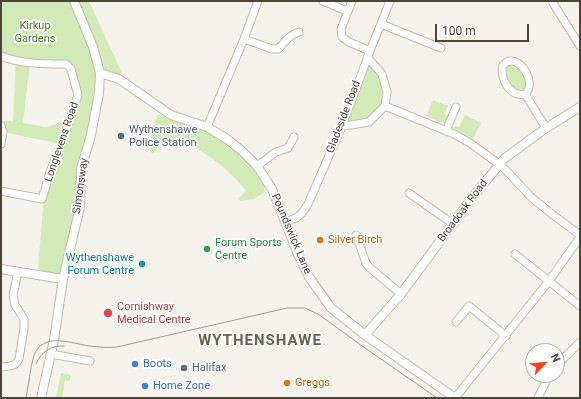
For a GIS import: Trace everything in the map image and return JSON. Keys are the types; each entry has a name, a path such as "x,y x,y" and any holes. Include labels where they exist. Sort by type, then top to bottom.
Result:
{"street":[{"name":"Simonsway","path":"42,398 51,354 63,279 80,207 81,169 96,108 100,73 93,47 74,1"},
{"path":"207,127 244,39 258,1"},
{"path":"324,1 347,11"},
{"path":"342,126 369,122 385,106 387,92 382,74 368,54 342,36 341,29 352,1"},
{"name":"Gladeside Road","path":"285,222 298,218 303,212 342,126 368,54 390,1"},
{"path":"553,3 580,46"},
{"path":"381,24 441,48"},
{"path":"244,39 272,49 278,49 292,34 299,32"},
{"name":"Longlevens Road","path":"1,56 30,63 66,64 71,69 78,95 50,172 42,199 1,191"},
{"path":"509,61 519,64 530,79 530,89 525,94 520,96 512,92 502,77 502,65 509,61"},
{"name":"Poundswick Lane","path":"100,73 120,79 172,115 207,127 227,139 257,166 272,189 298,254 309,277 331,308 365,335 455,398"},
{"path":"525,94 546,128"},
{"path":"385,106 446,131 470,143 499,165 531,197 553,216 580,236 549,281 455,398"},
{"path":"446,131 456,107"},
{"name":"Broadoak Road","path":"365,335 401,294 453,224 505,158 546,128 580,107"},
{"path":"1,126 3,132 1,144"},
{"path":"257,166 276,152 288,148 294,137"},
{"path":"409,194 453,224"},
{"path":"356,235 369,267 401,294"},
{"path":"515,254 580,306"},
{"path":"1,269 63,279"},
{"path":"1,367 14,366 19,359 24,319 15,305 13,295 18,272"},
{"path":"456,322 469,306 506,336"},
{"path":"565,357 580,342"},
{"path":"51,354 90,361"},
{"path":"538,398 545,383"}],"green space":[{"name":"Kirkup Gardens","path":"1,1 89,1 121,71 119,79 101,73 81,169 80,207 63,279 40,275 38,268 44,197 78,95 66,64 30,63 23,123 46,127 63,122 59,137 56,143 3,132 2,127 4,121 13,121 16,60 1,56"},
{"path":"367,57 382,74 385,106 369,122 342,126"},
{"path":"511,64 520,67 529,83 523,93 510,82 508,78 506,70 507,66"},
{"path":"433,100 448,106 444,114 449,117 446,124 426,116"},
{"path":"158,114 219,137 235,149 253,167 265,183 264,193 253,199 240,201 239,198 246,191 217,162 192,146 182,143 163,141 157,146 157,151 152,153 148,146"},
{"path":"465,115 481,123 473,139 453,128 455,126 459,127"},
{"path":"61,373 71,375 70,381 65,380 62,398 56,398"}],"tram line":[{"path":"26,398 34,355 38,348 44,343 51,341 66,341 89,346 117,347 287,308 305,308 318,314 437,398"},
{"path":"36,364 47,350 64,346"}],"place":[{"name":"Wythenshawe Police Station","path":"121,136"},
{"name":"Silver Birch","path":"320,240"},
{"name":"Forum Sports Centre","path":"207,249"},
{"name":"Wythenshawe Forum Centre","path":"142,264"},
{"name":"Cornishway Medical Centre","path":"108,313"},
{"name":"Boots","path":"135,364"},
{"name":"Halifax","path":"184,368"},
{"name":"Greggs","path":"287,383"},
{"name":"Home Zone","path":"145,386"}],"district":[{"name":"WYTHENSHAWE","path":"260,341"}]}
